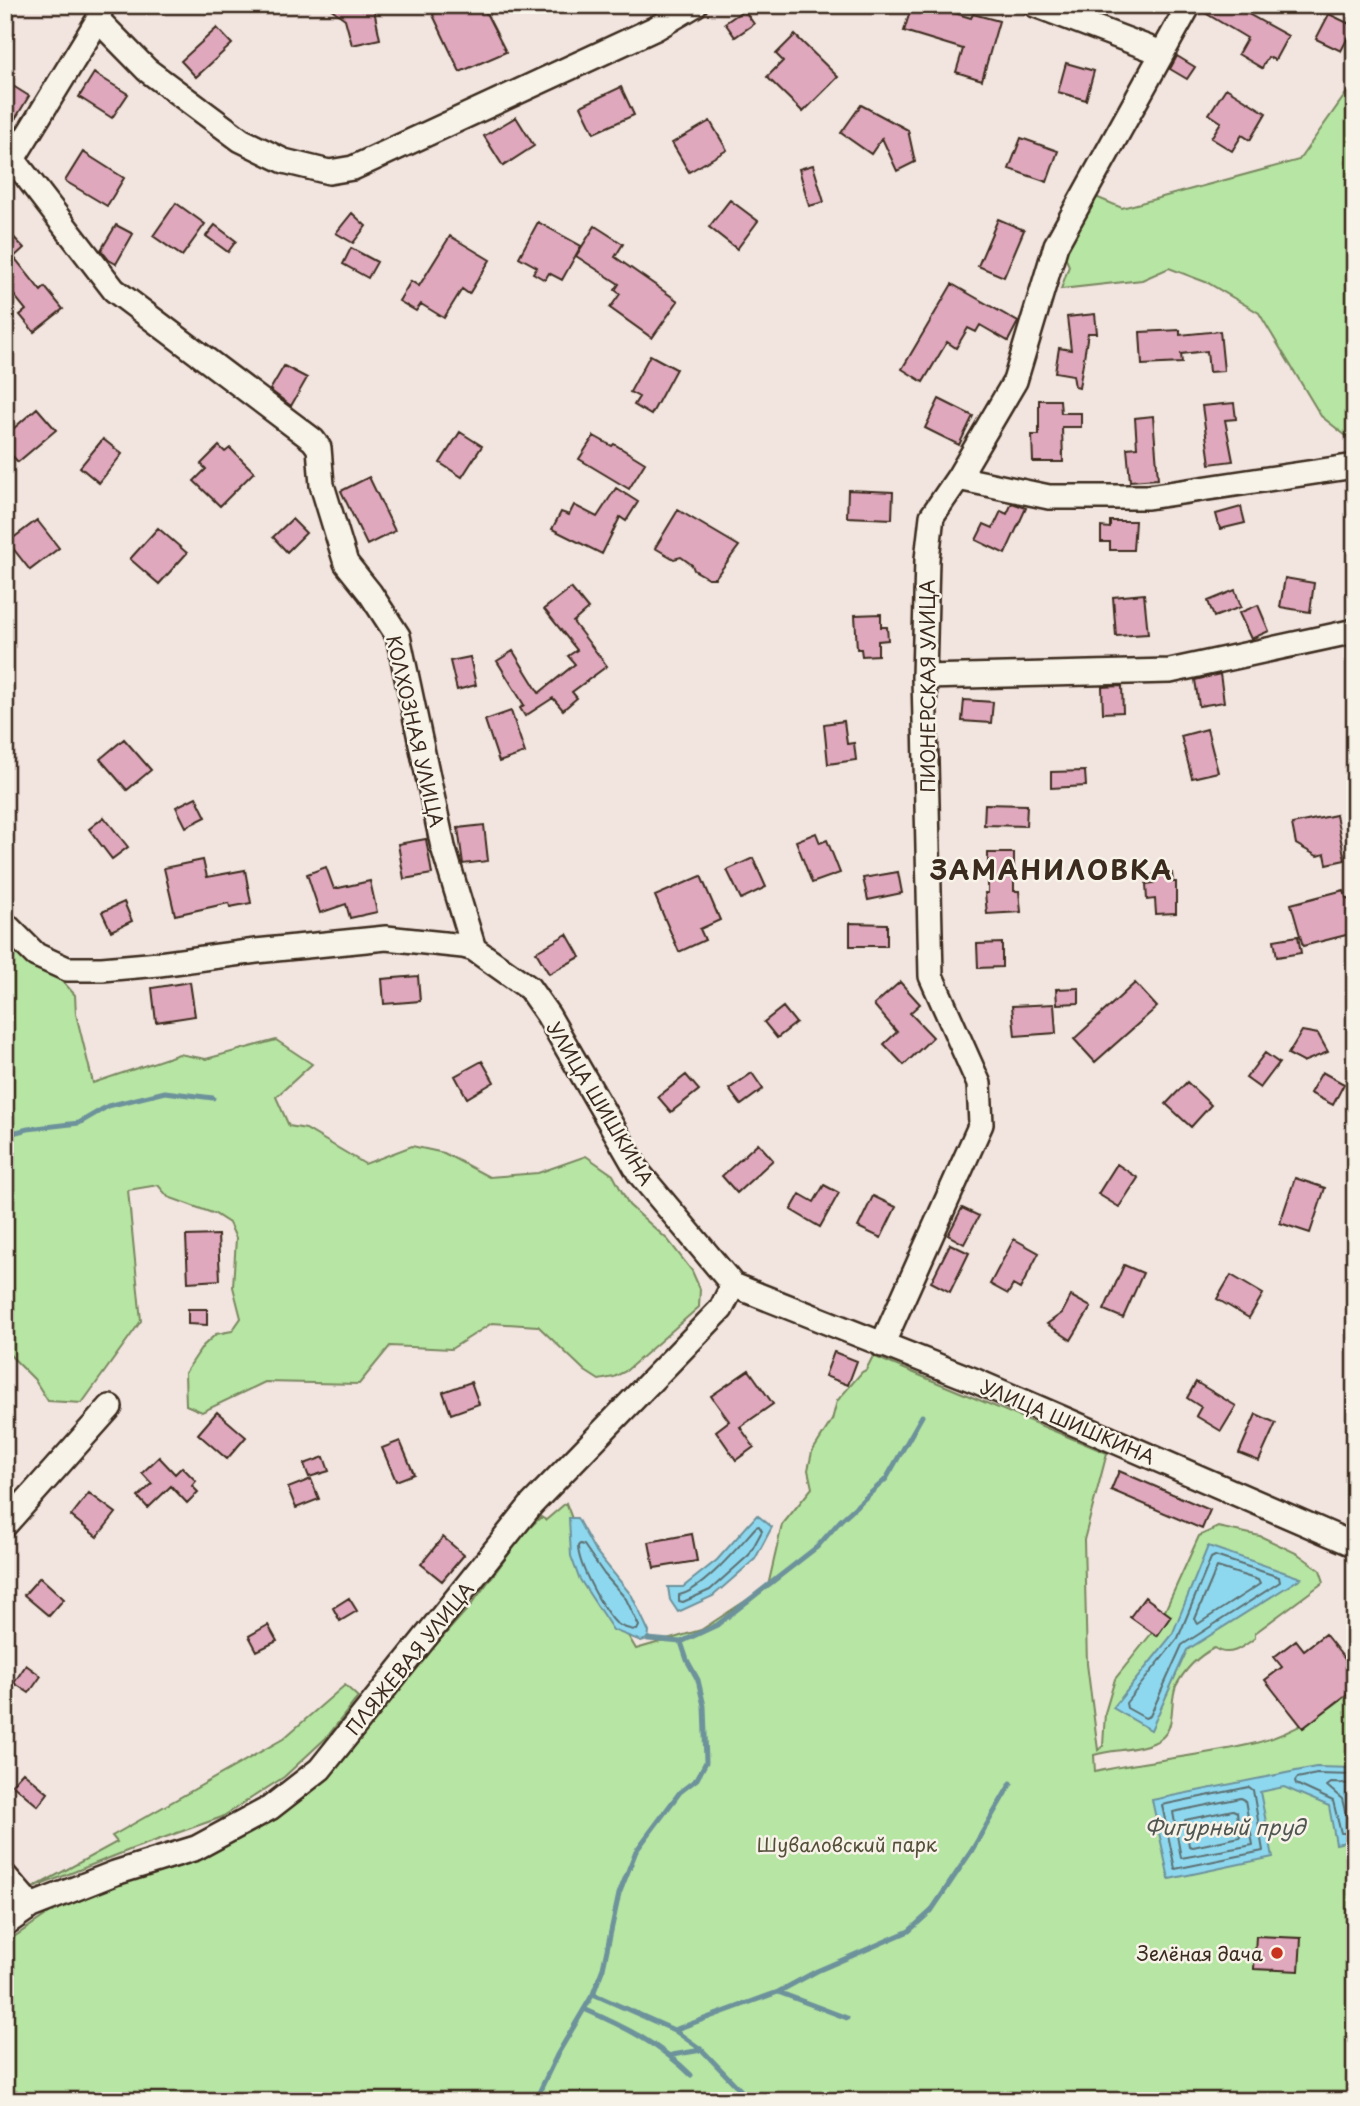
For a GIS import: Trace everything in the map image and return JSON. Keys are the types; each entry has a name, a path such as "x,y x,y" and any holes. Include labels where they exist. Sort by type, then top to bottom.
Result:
{"street":[{"path":"9,163 100,13 147,69 241,140 284,161 329,172 353,168 656,28 695,5"},
{"path":"1035,5 1162,53"},
{"name":"ПИОНЕРСКАЯ УЛИЦА","path":"882,1345 981,1124 979,1084 930,976 924,677 927,559 932,516 958,478 1015,381 1056,245 1189,5"},
{"name":"КОЛХОЗНАЯ УЛИЦА","path":"9,163 114,290 313,440 319,448 321,485 346,563 370,593 398,636 443,847 474,949"},
{"path":"958,478 1049,497 1148,497 1355,466"},
{"path":"924,677 1170,671 1355,631"},
{"name":"УЛИЦА ШИШКИНА","path":"5,924 36,955 67,969 102,970 386,938 474,949 529,988 548,1015 639,1172 733,1285 976,1381 1355,1545"},
{"name":"ПЛЯЖЕВАЯ УЛИЦА","path":"5,1924 31,1906 115,1873 195,1848 270,1808 320,1769 532,1504 721,1309 733,1285"},
{"path":"5,1525 110,1407"},
{"path":"5,1876 31,1906"}],"green space":[{"path":"1355,81 1355,245 1347,249 1355,254 1355,443 1321,416 1259,313 1208,283 1169,268 1142,280 1061,289 1069,266 1062,249 1096,197 1122,208 1299,160"},
{"path":"5,940 58,976 75,995 76,1014 93,1083 179,1054 206,1059 276,1040 312,1064 276,1097 289,1126 306,1129 365,1164 412,1146 444,1153 489,1177 538,1173 586,1156 613,1175 629,1205 668,1240 692,1271 700,1289 699,1307 626,1371 614,1377 599,1380 585,1371 538,1326 492,1323 451,1349 390,1346 359,1384 265,1382 202,1412 186,1405 185,1373 203,1346 216,1334 232,1331 241,1318 233,1287 236,1238 229,1223 215,1214 168,1197 158,1185 128,1190 141,1321 82,1403 48,1401 34,1379 5,1350 5,1023 13,1018 5,1002"},
{"name":"Шуваловский парк","path":"873,1356 1107,1453 1084,1540 1087,1664 1098,1750 1103,1746 1105,1713 1115,1679 1159,1624 1199,1536 1218,1527 1260,1536 1298,1554 1320,1570 1324,1582 1255,1633 1255,1638 1250,1642 1230,1652 1214,1648 1192,1664 1176,1686 1170,1726 1161,1738 1138,1747 1094,1755 1095,1772 1269,1739 1308,1721 1355,1688 1355,2101 5,2101 5,1943 58,1907 87,1896 115,1880 307,1790 471,1605 525,1532 541,1517 546,1520 566,1503 595,1579 636,1649 701,1630 768,1586 782,1525 812,1488 808,1470 812,1452 832,1420 837,1401 866,1370"},
{"path":"345,1685 358,1697 327,1737 284,1777 222,1817 33,1888 117,1842 112,1836 283,1739"}],"water":[{"path":"757,1515 772,1527 755,1559 713,1596 678,1612 670,1600 668,1587 683,1587 717,1560"},
{"path":"569,1518 577,1518 594,1549 632,1596 649,1632 648,1639 641,1641 613,1630 579,1578 571,1556"},
{"path":"1208,1546 1301,1578 1187,1650 1151,1730 1113,1708 1172,1635"},
{"name":"Фигурный пруд","path":"1316,1767 1355,1768 1355,1840 1336,1844 1329,1806 1284,1787 1260,1792 1273,1857 1169,1879 1152,1800"}],"building":[{"path":"326,5 373,5 380,39 352,45 345,19"},
{"path":"447,5 482,5 506,52 460,72 433,15"},
{"path":"912,5 928,5 971,18 973,14 999,21 982,80 956,72 963,49 904,31"},
{"path":"1203,5 1232,5 1288,36 1275,60 1268,57 1262,68 1238,54 1247,38 1202,11"},
{"path":"744,10 754,24 735,37 725,23"},
{"path":"1329,14 1354,26 1341,51 1316,39"},
{"path":"217,28 232,44 196,77 181,61"},
{"path":"795,35 838,77 803,112 767,77 783,61 776,54"},
{"path":"1177,56 1195,67 1187,79 1170,69"},
{"path":"1066,63 1094,71 1086,100 1058,92"},
{"path":"94,73 128,94 112,118 79,97"},
{"path":"5,81 29,96 5,136"},
{"path":"621,87 634,115 594,133 581,106"},
{"path":"1226,88 1266,113 1250,140 1242,135 1232,151 1211,138 1221,122 1209,114"},
{"path":"861,105 908,130 915,162 897,171 882,138 871,154 841,133"},
{"path":"516,117 534,146 503,166 484,136"},
{"path":"710,121 727,150 689,172 672,143"},
{"path":"1021,138 1058,151 1047,182 1009,169"},
{"path":"83,152 124,178 107,206 65,181"},
{"path":"813,165 824,202 809,206 799,169"},
{"path":"730,200 758,221 737,249 709,227"},
{"path":"176,203 205,224 182,256 153,236"},
{"path":"352,213 366,226 353,243 336,233"},
{"path":"998,219 1024,230 1004,277 978,266"},
{"path":"538,222 581,246 562,280 549,273 545,280 533,273 537,267 519,257"},
{"path":"116,225 133,234 116,264 101,250"},
{"path":"215,225 236,241 228,252 206,236"},
{"path":"595,226 623,244 615,257 678,301 652,338 610,308 620,294 615,290 619,284 576,256"},
{"path":"5,228 24,248 14,257 41,291 45,287 63,309 34,332 20,315 26,310 5,284"},
{"path":"450,236 490,260 469,294 462,289 444,318 421,304 416,311 399,301 411,281 419,286"},
{"path":"351,248 377,262 368,278 343,264"},
{"path":"952,284 1018,322 1008,341 980,325 976,332 968,328 956,348 947,342 923,382 902,369"},
{"path":"1095,314 1097,333 1088,333 1079,388 1075,387 1073,375 1055,372 1059,348 1071,350 1067,317"},
{"path":"1180,330 1180,335 1220,331 1224,371 1209,372 1207,351 1181,354 1182,363 1142,365 1140,332"},
{"path":"650,355 676,369 651,415 634,405 639,397 630,392"},
{"path":"284,366 307,378 291,406 270,390"},
{"path":"939,399 973,416 959,445 925,428"},
{"path":"1039,400 1060,400 1061,413 1081,413 1081,427 1062,427 1063,462 1033,462 1032,435 1039,435"},
{"path":"1234,403 1236,419 1225,420 1233,461 1210,464 1202,406"},
{"path":"37,408 56,430 18,462 5,448 5,436"},
{"path":"1153,416 1158,479 1130,481 1127,448 1137,447 1135,418"},
{"path":"460,432 482,446 462,477 440,463"},
{"path":"594,436 612,446 614,444 645,463 629,489 579,459"},
{"path":"103,439 122,454 99,483 80,467"},
{"path":"219,446 225,452 230,448 254,472 220,506 194,481 206,469 201,464"},
{"path":"369,477 395,531 367,545 341,491"},
{"path":"616,488 638,502 626,521 620,517 602,554 552,529 561,512 569,515 574,505 597,517"},
{"path":"848,490 893,492 892,519 847,517"},
{"path":"1012,503 1026,508 1005,554 976,540 984,524 993,528 1001,511 1007,514"},
{"path":"1241,507 1245,523 1220,529 1216,514"},
{"path":"678,510 739,546 715,578 708,578 694,570 692,565 681,557 674,559 655,548"},
{"path":"292,519 306,533 287,552 273,537"},
{"path":"37,520 59,548 30,570 8,542"},
{"path":"1110,521 1135,521 1133,550 1110,550 1110,542 1101,542 1101,527 1110,528"},
{"path":"158,528 187,553 159,584 130,559"},
{"path":"1285,578 1314,583 1310,612 1280,607"},
{"path":"571,588 588,609 573,622 607,666 572,692 577,698 563,710 553,698 525,716 520,708 524,705 497,661 513,651 539,693 575,664 568,656 577,650 544,609"},
{"path":"1235,590 1241,607 1214,617 1208,601"},
{"path":"1144,594 1148,634 1116,636 1113,597"},
{"path":"1258,605 1269,631 1251,639 1239,613"},
{"path":"881,614 881,627 887,627 888,640 878,641 878,655 862,656 861,649 857,649 855,615"},
{"path":"470,657 476,685 457,690 450,661"},
{"path":"1220,674 1224,702 1199,706 1195,680"},
{"path":"1122,686 1123,712 1103,713 1102,687"},
{"path":"964,700 993,702 991,723 962,721"},
{"path":"511,711 525,753 499,762 485,720"},
{"path":"844,721 847,744 854,743 856,760 828,764 824,724"},
{"path":"1207,729 1218,772 1192,778 1181,736"},
{"path":"124,739 151,770 127,790 100,759"},
{"path":"1085,771 1086,786 1051,788 1051,772"},
{"path":"196,797 206,817 186,827 176,807"},
{"path":"985,804 1027,805 1026,826 984,825"},
{"path":"1336,815 1345,860 1327,864 1325,854 1317,856 1296,844 1292,824"},
{"path":"104,817 128,847 112,859 89,829"},
{"path":"484,825 488,861 463,864 458,828"},
{"path":"816,833 820,843 827,840 840,873 812,883 796,841"},
{"path":"426,839 432,874 404,879 398,844"},
{"path":"988,853 1014,853 1014,891 1019,891 1021,912 987,914 985,893 988,893"},
{"path":"753,858 766,887 741,899 727,870"},
{"path":"203,860 207,877 245,870 251,903 230,907 229,903 175,915 164,868"},
{"path":"326,867 334,889 370,881 377,912 350,918 346,904 320,913 307,874"},
{"path":"898,872 902,893 868,900 863,878"},
{"path":"1172,873 1173,882 1176,882 1176,913 1156,914 1155,899 1147,900 1146,884 1154,883 1153,875"},
{"path":"701,876 720,920 700,929 705,940 679,952 655,896"},
{"path":"1344,890 1346,898 1353,899 1355,907 1355,915 1350,918 1354,933 1303,946 1291,904"},
{"path":"124,902 132,921 111,931 102,912"},
{"path":"850,923 887,924 887,946 850,946"},
{"path":"567,934 580,957 549,974 536,952"},
{"path":"1298,936 1301,953 1277,957 1274,940"},
{"path":"1002,943 1002,967 978,968 977,944"},
{"path":"418,976 420,1001 384,1004 382,979"},
{"path":"190,982 195,1016 156,1022 152,988"},
{"path":"900,982 920,1004 910,1013 933,1037 904,1065 884,1044 897,1032 874,1005"},
{"path":"1135,983 1157,1007 1095,1062 1074,1039"},
{"path":"1079,988 1079,1003 1057,1004 1056,989"},
{"path":"1054,1004 1056,1033 1015,1036 1012,1006"},
{"path":"783,1007 796,1023 777,1038 764,1022"},
{"path":"1302,1031 1318,1034 1328,1052 1303,1062 1288,1054"},
{"path":"1265,1053 1279,1063 1260,1088 1246,1078"},
{"path":"482,1061 494,1082 467,1098 455,1076"},
{"path":"1322,1072 1344,1084 1333,1105 1310,1093"},
{"path":"752,1073 763,1089 741,1105 729,1089"},
{"path":"686,1075 699,1090 671,1112 658,1097"},
{"path":"1187,1082 1211,1105 1191,1127 1166,1104"},
{"path":"758,1143 773,1160 737,1193 722,1176"},
{"path":"1117,1164 1138,1178 1119,1207 1098,1194"},
{"path":"1295,1178 1325,1188 1310,1233 1280,1223"},
{"path":"824,1185 839,1193 820,1227 791,1210 800,1194 814,1202"},
{"path":"873,1196 896,1207 881,1238 858,1227"},
{"path":"962,1208 979,1216 964,1244 948,1235"},
{"path":"218,1235 220,1280 188,1282 186,1236"},
{"path":"1014,1239 1039,1253 1020,1289 1013,1285 1008,1294 990,1284"},
{"path":"950,1244 969,1253 950,1292 931,1282"},
{"path":"1124,1265 1143,1273 1123,1318 1104,1310"},
{"path":"1231,1275 1263,1294 1249,1318 1217,1299"},
{"path":"1071,1296 1091,1307 1071,1340 1047,1324 1062,1313"},
{"path":"188,1309 207,1309 207,1325 188,1324"},
{"path":"834,1352 857,1361 848,1385 825,1376"},
{"path":"749,1370 773,1404 740,1427 754,1447 736,1460 716,1431 729,1421 711,1396"},
{"path":"471,1382 479,1404 451,1414 443,1392"},
{"path":"1196,1382 1236,1406 1221,1431 1196,1416 1201,1407 1187,1398"},
{"path":"217,1412 246,1437 227,1459 198,1434"},
{"path":"1256,1414 1276,1423 1259,1461 1239,1453"},
{"path":"400,1441 414,1474 396,1481 382,1448"},
{"path":"159,1457 175,1474 182,1467 196,1481 192,1486 198,1492 187,1503 171,1486 148,1508 138,1497 152,1484 142,1473"},
{"path":"324,1457 329,1471 309,1477 304,1464"},
{"path":"1119,1471 1210,1510 1202,1529 1111,1490"},
{"path":"311,1479 319,1499 296,1508 288,1488"},
{"path":"89,1493 116,1513 97,1537 71,1516"},
{"path":"692,1534 697,1561 654,1568 649,1542"},
{"path":"443,1537 464,1555 442,1581 421,1564"},
{"path":"40,1577 64,1599 49,1616 24,1595"},
{"path":"1145,1597 1171,1616 1157,1636 1130,1617"},
{"path":"349,1598 357,1611 340,1621 333,1608"},
{"path":"268,1625 277,1641 257,1651 249,1636"},
{"path":"1325,1634 1355,1672 1355,1688 1303,1728 1265,1680 1282,1667 1274,1657 1296,1640 1304,1650"},
{"path":"26,1665 41,1676 29,1693 14,1683"},
{"path":"23,1772 48,1793 38,1806 12,1784"},
{"name":"Зелёная дача","path":"1256,1936 1301,1938 1299,1971 1254,1969"}],"waterway":[{"path":"5,1135 28,1129 79,1123 108,1106 165,1092 213,1098"},
{"path":"535,2101 557,2055 593,1994 603,1968 619,1894 636,1851 680,1792 697,1779 706,1762 704,1706 698,1680 681,1642 717,1625 817,1547 841,1520 886,1479 922,1416"},
{"path":"648,1639 681,1642"},
{"path":"674,2030 778,1992 817,1971 909,1931 931,1911 972,1850 1011,1783"},
{"path":"778,1992 847,2018"},
{"path":"593,1994 674,2030 702,2050 751,2101"},
{"path":"584,2009 640,2037 667,2054 691,2075"},
{"path":"672,2055 702,2050"}],"place":[{"name":"Зелёная дача","path":"1277,1953"}],"district":[{"name":"ЗАМАНИЛОВКА","path":"1052,869"}]}
